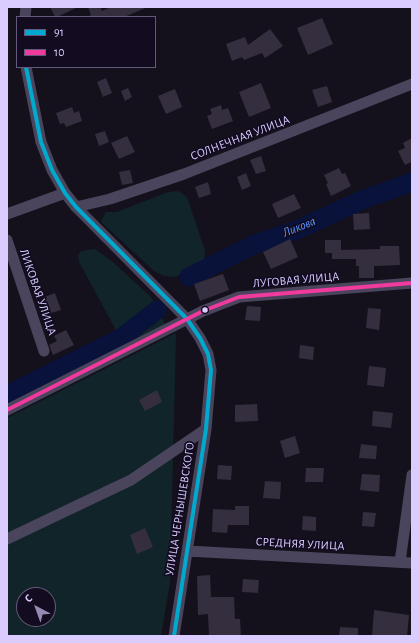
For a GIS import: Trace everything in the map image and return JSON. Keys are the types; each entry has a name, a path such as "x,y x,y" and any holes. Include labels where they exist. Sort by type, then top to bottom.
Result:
{"street":[{"path":"7,214 66,195 52,170 41,142 26,68"},
{"name":"СОЛНЕЧНАЯ УЛИЦА","path":"76,207 110,199 184,174 412,84"},
{"name":"УЛИЦА ЧЕРНЫШЕВСКОГО","path":"66,195 76,207 187,319 200,338 208,354 211,370 206,429 174,636"},
{"name":"ЛИКОВАЯ УЛИЦА","path":"7,240 44,351"},
{"name":"ЛУГОВАЯ УЛИЦА","path":"7,410 187,319 239,297 412,284"},
{"path":"7,539 130,480 206,429"},
{"path":"400,562 412,475"},
{"name":"СРЕДНЯЯ УЛИЦА","path":"187,551 412,563"}],"green space":[{"path":"178,191 187,197 205,251 204,261 196,270 185,271 176,277 164,276 154,271 101,222 106,212 117,212 168,192"},
{"path":"95,249 114,263 150,296 159,310 166,327 140,337 91,361 77,364 72,363 70,359 73,356 109,338 117,332 79,262 78,255 81,251"},
{"path":"176,333 170,582 161,636 7,636 7,418"}],"building":[{"path":"50,7 78,7 59,16 54,16"},
{"path":"88,7 100,7 102,11 111,7 148,7 126,16 89,16 91,15"},
{"path":"322,18 333,44 308,55 297,28"},
{"path":"270,29 283,46 265,58 262,53 244,60 242,57 232,61 226,44 245,37 248,45"},
{"path":"106,78 112,93 103,97 97,82"},
{"path":"261,83 271,108 249,117 239,92"},
{"path":"327,86 332,102 318,107 312,90"},
{"path":"128,88 132,97 125,101 121,91"},
{"path":"175,89 182,107 166,114 158,96"},
{"path":"221,105 222,110 228,108 233,121 212,129 207,116 212,114 210,109"},
{"path":"72,107 74,113 79,111 82,121 66,127 64,123 60,124 56,113"},
{"path":"105,131 109,142 99,146 95,134"},
{"path":"127,136 135,152 119,159 111,143"},
{"path":"412,138 412,163 411,162 405,165 398,151 405,148 403,143"},
{"path":"261,156 266,171 256,174 250,160"},
{"path":"339,168 342,174 345,173 351,186 331,196 326,184 328,183 324,175"},
{"path":"130,170 133,183 122,185 119,172"},
{"path":"246,173 251,186 242,190 237,177"},
{"path":"208,182 211,194 199,198 195,187"},
{"path":"294,194 301,208 278,218 272,204"},
{"path":"369,213 370,229 354,230 353,214"},
{"path":"290,239 298,257 271,269 263,252"},
{"path":"325,240 341,240 341,250 380,249 380,246 399,246 400,265 374,266 374,278 359,278 359,266 356,266 356,259 332,259 332,253 325,253"},
{"path":"223,274 229,290 200,301 194,284"},
{"path":"55,293 61,310 48,314 42,298"},
{"path":"247,306 261,307 260,321 245,320"},
{"path":"368,308 381,309 379,330 366,328"},
{"path":"66,330 74,345 53,355 49,345 57,341 54,336"},
{"path":"300,345 314,347 313,360 299,358"},
{"path":"369,366 386,368 384,387 367,385"},
{"path":"157,390 162,402 145,411 139,400"},
{"path":"257,404 258,421 235,422 235,405"},
{"path":"373,411 393,413 391,428 372,426"},
{"path":"295,436 300,453 285,458 280,441"},
{"path":"361,444 377,446 376,459 359,458"},
{"path":"218,465 232,466 231,480 217,479"},
{"path":"306,468 324,468 323,482 305,482"},
{"path":"362,474 380,475 379,492 360,490"},
{"path":"265,481 281,482 280,499 263,498"},
{"path":"235,506 249,506 249,525 228,525 227,533 212,532 213,509 235,510"},
{"path":"363,512 376,513 374,527 362,526"},
{"path":"303,516 316,517 316,531 302,530"},
{"path":"145,528 153,547 137,554 130,535"},
{"path":"210,575 211,597 234,597 235,619 240,619 241,636 209,636 208,614 198,615 197,576"},
{"path":"243,579 259,580 258,593 242,592"},
{"path":"374,610 409,615 407,636 372,635"},
{"path":"340,627 358,628 358,636 339,636"}],"waterway":[{"name":"Ликова","path":"189,277 253,245 299,229 362,200 412,182"},
{"name":"Ликова","path":"7,395 121,338 157,310"}],"transit line":[{"name":"91","path":"26,68 41,142 52,170 65,193 76,207 187,319 200,338 208,354 211,370 206,429 174,636"},
{"name":"10","path":"7,410 203,311 239,297 412,283"}]}
